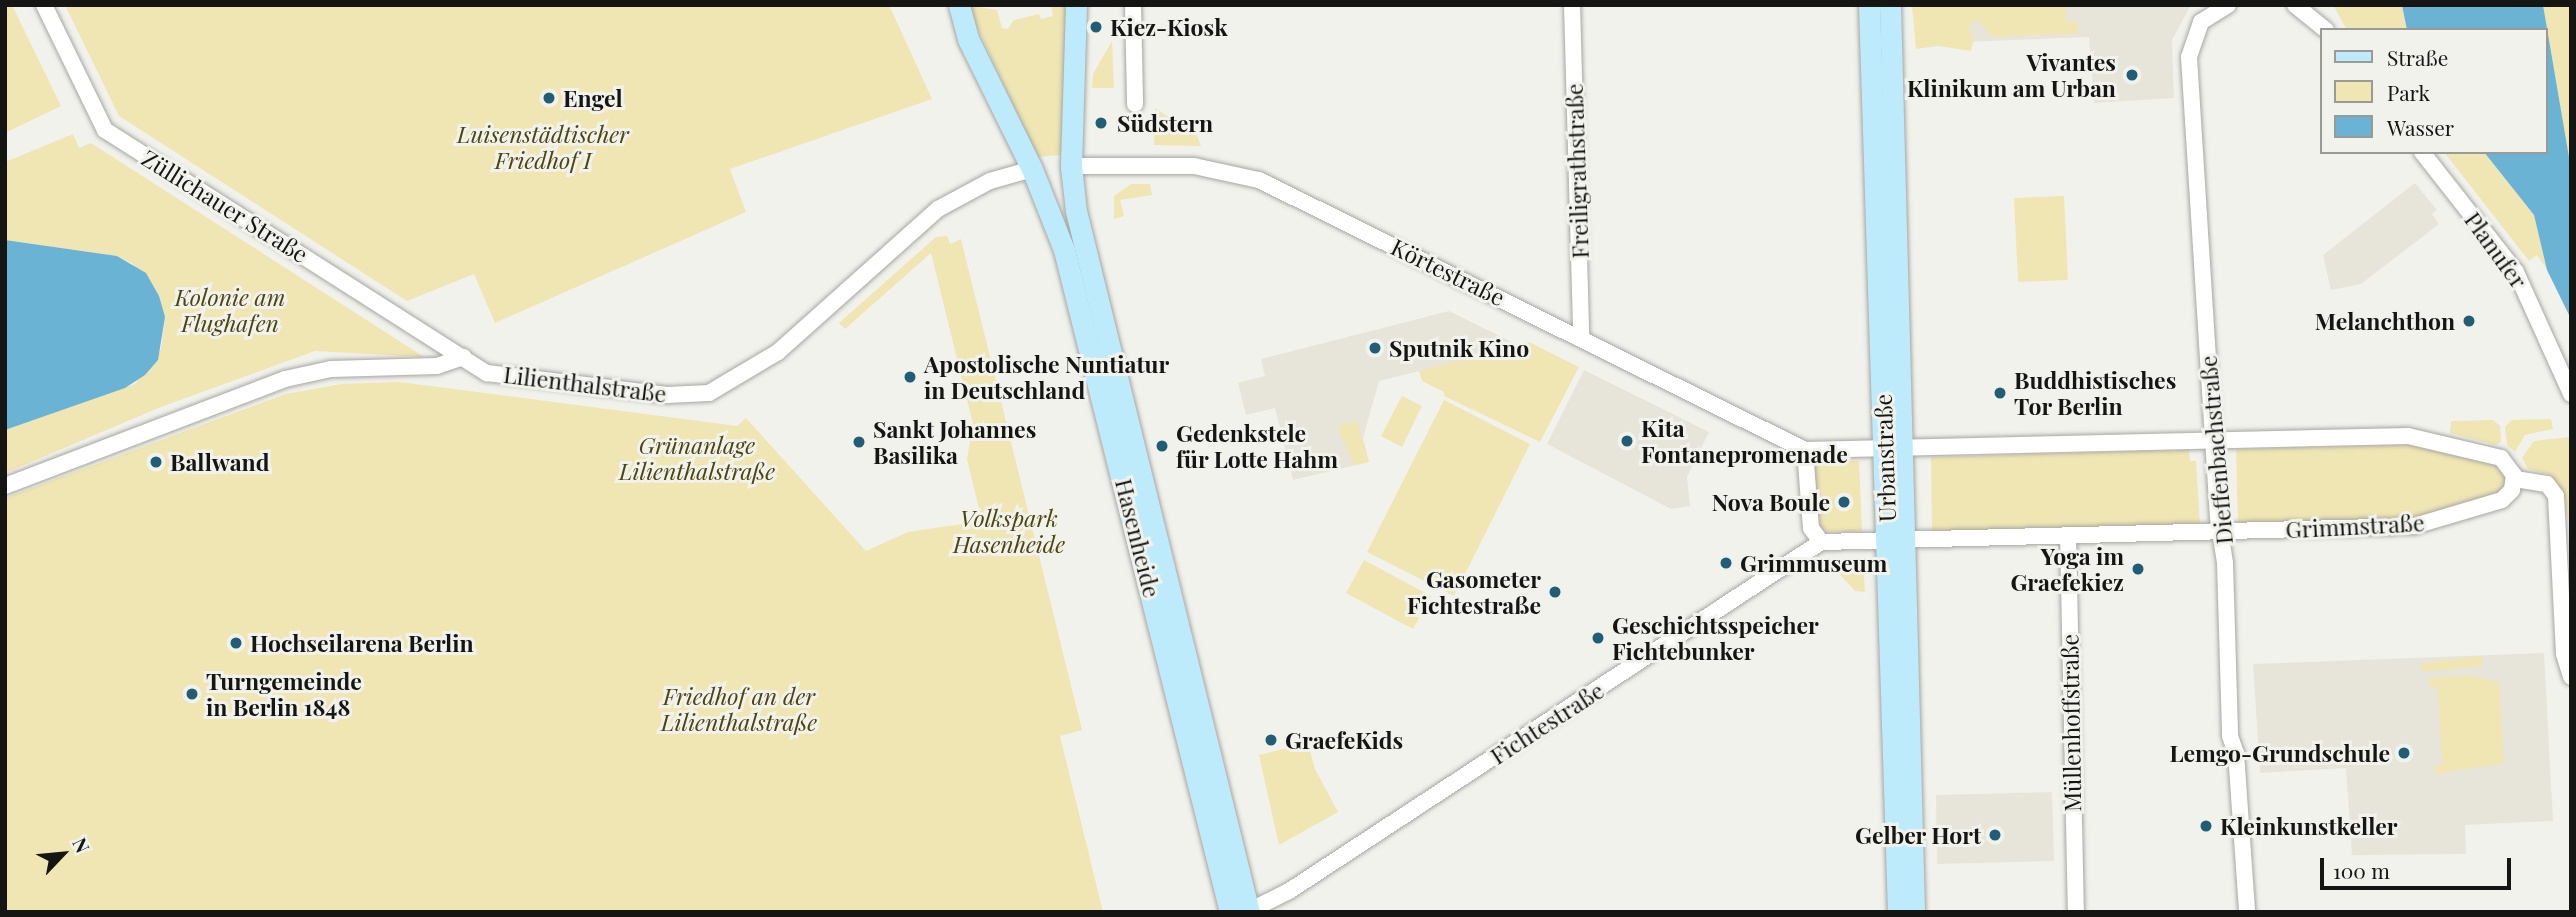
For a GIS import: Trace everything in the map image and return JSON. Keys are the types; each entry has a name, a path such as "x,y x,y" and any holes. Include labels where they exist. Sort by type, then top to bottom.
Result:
{"main road":[{"path":"959,5 974,51 1032,169 1071,166 1076,5"},
{"name":"Urbanstraße","path":"1869,5 1894,450 1914,912"},
{"name":"Urbanstraße","path":"1890,5 1894,450"},
{"name":"Hasenheide","path":"1071,166 1076,211 1249,911"},
{"name":"Hasenheide","path":"1032,169 1052,217 1105,405 1230,912"},
{"path":"1052,217 1076,211"},
{"name":"Urbanstraße","path":"1897,540 1898,912"}],"street":[{"name":"Züllichauer Straße","path":"44,5 105,130 463,357"},
{"path":"1133,5 1135,104"},
{"name":"Freiligrathstraße","path":"1572,5 1581,337"},
{"name":"Dieffenbachstraße","path":"2228,5 2201,22 2189,57 2231,662 2230,724 2236,753 2247,912"},
{"path":"2295,5 2324,28"},
{"name":"Planufer","path":"2424,154 2516,272 2571,394"},
{"name":"Körtestraße","path":"1071,166 1194,166 1247,176 1581,337 1805,450 1894,450"},
{"name":"Lilienthalstraße","path":"463,357 487,373 667,395 709,393 778,352 938,209 990,181 1032,169"},
{"path":"5,486 285,379 331,369 437,366 463,357"},
{"path":"1894,450 2423,437 2501,458 2515,479 2547,484 2556,496 2564,654 2571,677"},
{"path":"1805,450 1811,528 1821,542 1897,540"},
{"name":"Grimmstraße","path":"1897,540 2425,525 2502,500 2515,479"},
{"name":"Müllenhoffstraße","path":"2068,535 2076,912"},
{"name":"Fichtestraße","path":"1249,911 1269,903 1342,857 1821,542"}],"shaded area":[{"name":"Vivantes Klinikum am Urban","path":"1912,5 2191,5 2172,40 2174,98 2094,103 2089,37 1916,44"},
{"path":"2415,183 2437,210 2432,214 2439,224 2361,284 2331,290 2323,255"},
{"path":"1449,311 1520,346 1379,381 1363,438 1369,462 1293,480 1275,408 1246,415 1238,383 1265,376 1261,359"},
{"name":"Kita Fontanepromenade","path":"1584,370 1709,432 1687,477 1690,506 1671,509 1547,444"},
{"name":"Lemgo-Grundschule","path":"2544,653 2553,821 2465,825 2466,854 2352,855 2346,768 2260,773 2253,664"},
{"name":"Gelber Hort","path":"2052,792 2054,861 1937,864 1936,795"}],"green space":[{"path":"5,5 12,5 61,106 5,133"},
{"name":"Luisenstädtischer Friedhof I","path":"65,5 889,5 932,99 730,169 746,212 495,323 474,274 407,301 119,116"},
{"path":"967,5 997,10 1002,28 1008,29 1014,20 1039,14 1041,19 1053,16 1051,5 1067,5 1061,155 1037,157"},
{"path":"1912,5 2065,5 2066,21 2077,21 2079,33 1992,37 1977,19 1968,27 1974,38 1971,51 1938,46 1916,49"},
{"path":"2333,5 2402,5 2407,28 2346,28"},
{"path":"2543,5 2571,5 2571,169 2559,115"},
{"path":"1112,41 1114,88 1092,88 1093,74"},
{"path":"1155,108 1186,128 1194,127 1201,146 1154,145"},
{"name":"Kolonie am Flughafen","path":"73,134 79,148 91,143 424,357 315,351 161,407 5,473 5,430 135,384 161,349 165,317 133,264 117,256 5,240 5,162"},
{"path":"2446,154 2486,154 2534,215 2547,270 2537,255 2529,261"},
{"path":"1131,184 1150,184 1152,195 1120,200 1124,216 1114,219 1114,196"},
{"path":"2064,196 2068,280 2018,282 2014,198"},
{"name":"Friedhof an der Lilienthalstraße","path":"947,236 950,244 961,239 1082,730 1060,736 1103,912 5,912 5,498 286,394 341,384 400,382 737,426 746,418 866,551 908,532 982,521 967,459 973,424 931,253 845,329 839,323 936,237"},
{"path":"1529,342 1579,367 1540,442 1444,396 1444,392 1422,381 1419,371"},
{"path":"1402,396 1422,406 1402,447 1381,436"},
{"path":"1444,400 1530,444 1454,596 1367,552"},
{"path":"2551,419 2553,429 2525,435 2515,452 2507,445 2505,427 2512,420"},
{"path":"2493,420 2500,426 2501,442 2496,445 2450,433 2451,421"},
{"path":"1357,421 1369,462 1354,465 1337,426"},
{"path":"2571,437 2571,530 2559,484 2548,474 2528,469 2522,458 2534,441"},
{"path":"2413,445 2500,466 2509,480 2499,493 2415,518 2238,523 2236,449"},
{"path":"2189,450 2190,461 2196,461 2200,524 1932,531 1931,457"},
{"path":"1822,461 1859,461 1862,531 1829,532 1819,528 1813,469"},
{"path":"1842,557 1863,562 1865,592 1855,591 1833,567"},
{"path":"1364,560 1431,596 1413,629 1346,593"},
{"path":"2481,656 2482,666 2422,672 2421,663"},
{"path":"2470,676 2499,682 2504,763 2435,774 2434,766 2442,765 2438,687 2430,687 2429,678"},
{"path":"1308,743 1315,769 1338,812 1279,845 1259,755"}],"water":[{"path":"2402,5 2543,5 2547,28 2407,28"},
{"path":"2548,34 2571,169 2571,319 2547,270 2534,215 2486,154 2548,154"},
{"path":"5,240 117,256 146,273 159,296 165,317 158,360 145,375 125,388 5,430"}],"place":[{"name":"Kiez-Kiosk","path":"1096,27"},
{"name":"Vivantes Klinikum am Urban","path":"2132,75"},
{"name":"Engel","path":"549,98"},
{"name":"Südstern","path":"1101,123"},
{"name":"Melanchthon","path":"2469,321"},
{"name":"Sputnik Kino","path":"1375,348"},
{"name":"Apostolische Nuntiatur in Deutschland","path":"910,377"},
{"name":"Buddhistisches Tor Berlin","path":"2000,393"},
{"name":"Kita Fontanepromenade","path":"1627,441"},
{"name":"Sankt Johannes Basilika","path":"859,442"},
{"name":"Gedenkstele für Lotte Hahm","path":"1162,446"},
{"name":"Ballwand","path":"156,462"},
{"name":"Nova Boule","path":"1844,502"},
{"name":"Grimmuseum","path":"1726,563"},
{"name":"Yoga im Graefekiez","path":"2138,569"},
{"name":"Gasometer Fichtestraße","path":"1555,592"},
{"name":"Geschichtsspeicher Fichtebunker","path":"1598,638"},
{"name":"Hochseilarena Berlin","path":"236,643"},
{"name":"Turngemeinde in Berlin 1848","path":"192,694"},
{"name":"GraefeKids","path":"1271,740"},
{"name":"Lemgo-Grundschule","path":"2404,753"},
{"name":"Kleinkunstkeller","path":"2206,826"},
{"name":"Gelber Hort","path":"1995,835"}],"park label":[{"name":"Grünanlage Lilienthalstraße","path":"697,458"},
{"name":"Volkspark Hasenheide","path":"1009,531"}]}
